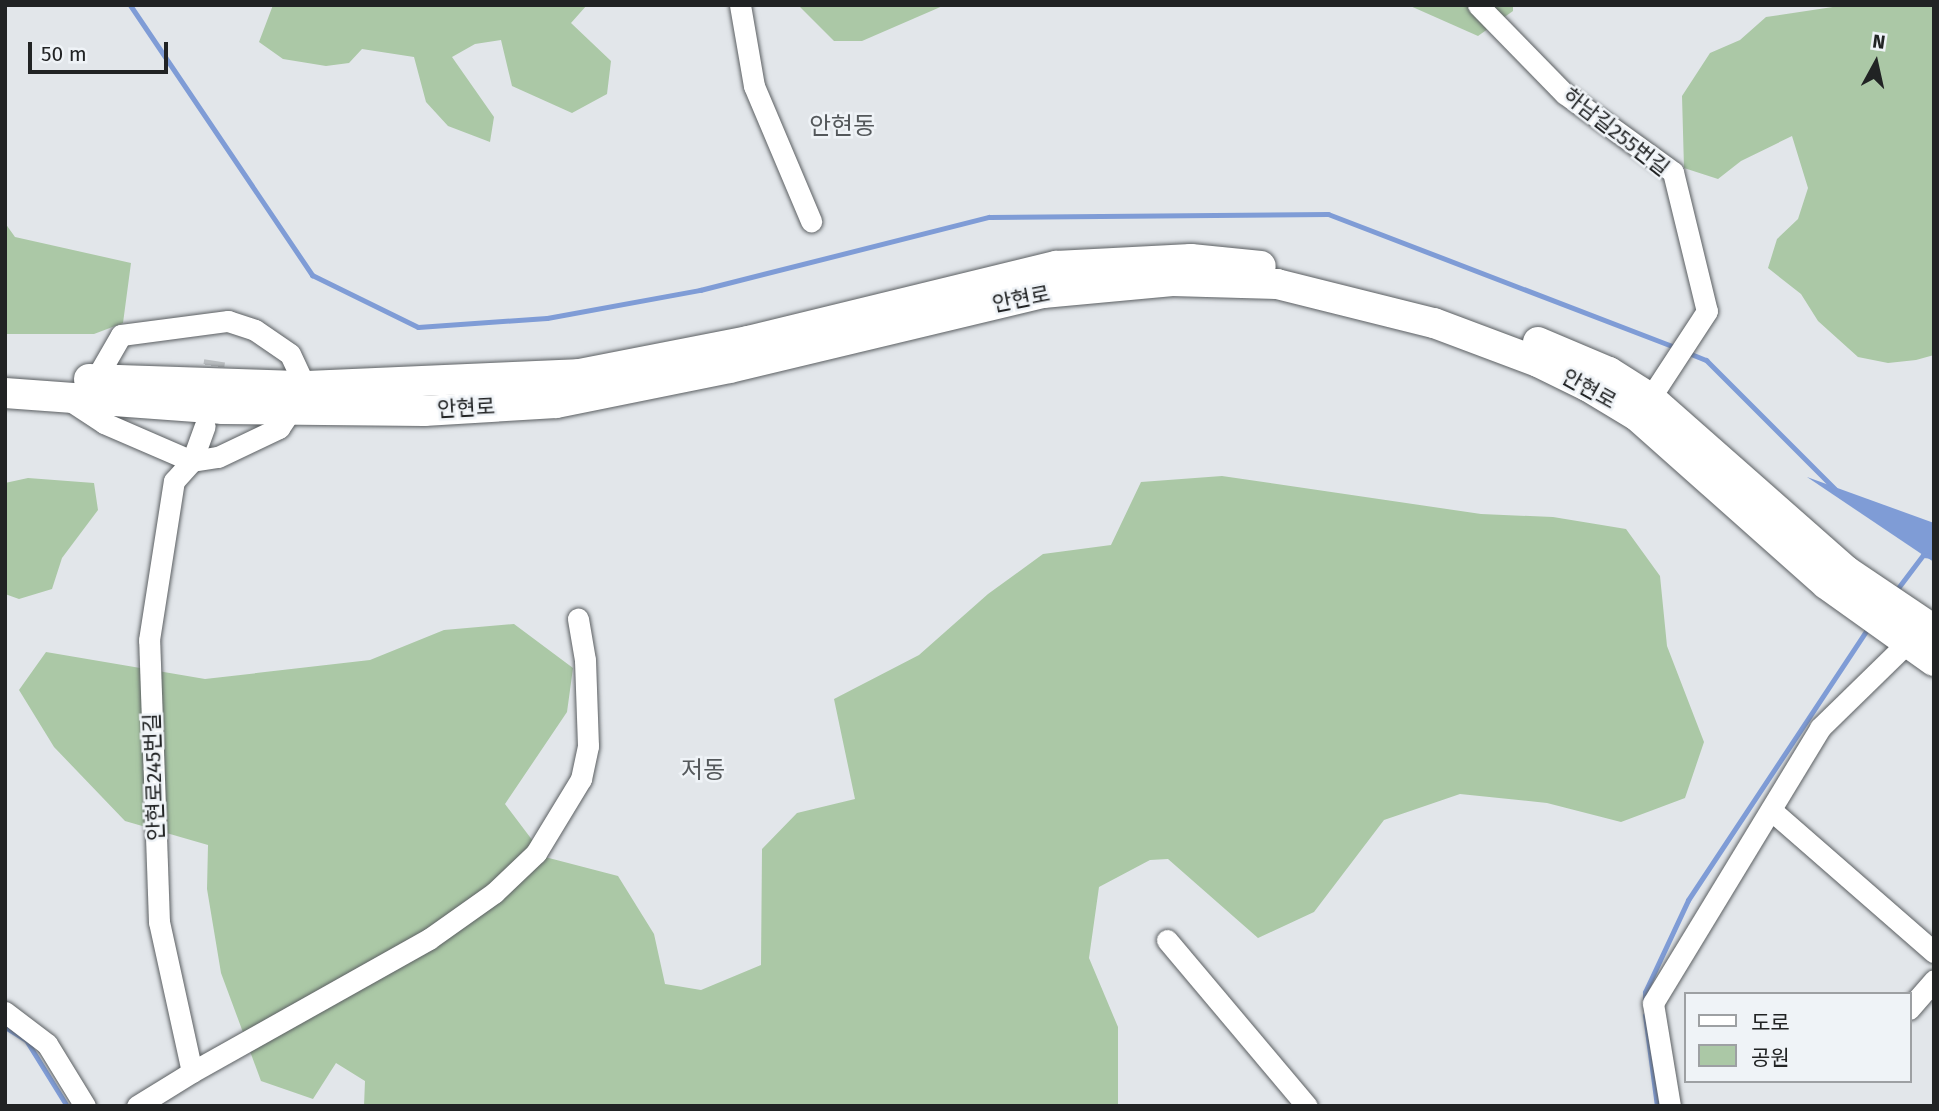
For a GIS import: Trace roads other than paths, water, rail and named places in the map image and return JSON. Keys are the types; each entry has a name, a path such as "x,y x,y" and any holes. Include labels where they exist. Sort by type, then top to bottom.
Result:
{"street":[{"path":"740,5 754,86 811,221"},
{"name":"하남길255번길","path":"1478,5 1565,94 1673,172 1707,311 1644,407"},
{"name":"안현로","path":"5,393 61,395 223,409 298,398 579,374 748,341 1056,266 1191,259 1300,270 1404,295 1532,339 1609,372 1644,407 1845,570 1864,597 1910,627 1934,661"},
{"path":"61,395 104,423 192,461 218,457 279,428 298,398 290,354 255,330 228,321 121,335 95,380"},
{"name":"안현로","path":"5,375 298,398"},
{"name":"안현로245번길","path":"192,1072 159,922 149,640 174,481 192,461 205,426"},
{"path":"137,1106 192,1072 429,939 494,893 536,853 581,779 588,746 585,660 578,619"},
{"path":"1670,1106 1661,1070 1653,1003 1820,728 1910,627"},
{"path":"1770,810 1934,953"},
{"path":"1167,940 1307,1106"},
{"path":"1911,1007 1934,980"},
{"path":"5,1012 47,1044 85,1106"}],"water":[{"path":"1807,477 1934,523 1934,562 1923,555"}],"waterway":[{"path":"130,5 312,275 418,327 547,318 700,290 989,217 1328,214 1677,348"},
{"path":"1686,352 1706,360 1835,489"},
{"path":"1895,592 1923,555 1934,556"},
{"path":"1645,1002 1645,992 1688,900 1870,625"},
{"path":"1645,1015 1657,1106"},
{"path":"5,1027 26,1040 67,1106"}],"tunnel":[{"path":"209,396 215,360"}],"district":[{"name":"안현동","path":"842,127"},
{"name":"저동","path":"703,771"}]}
